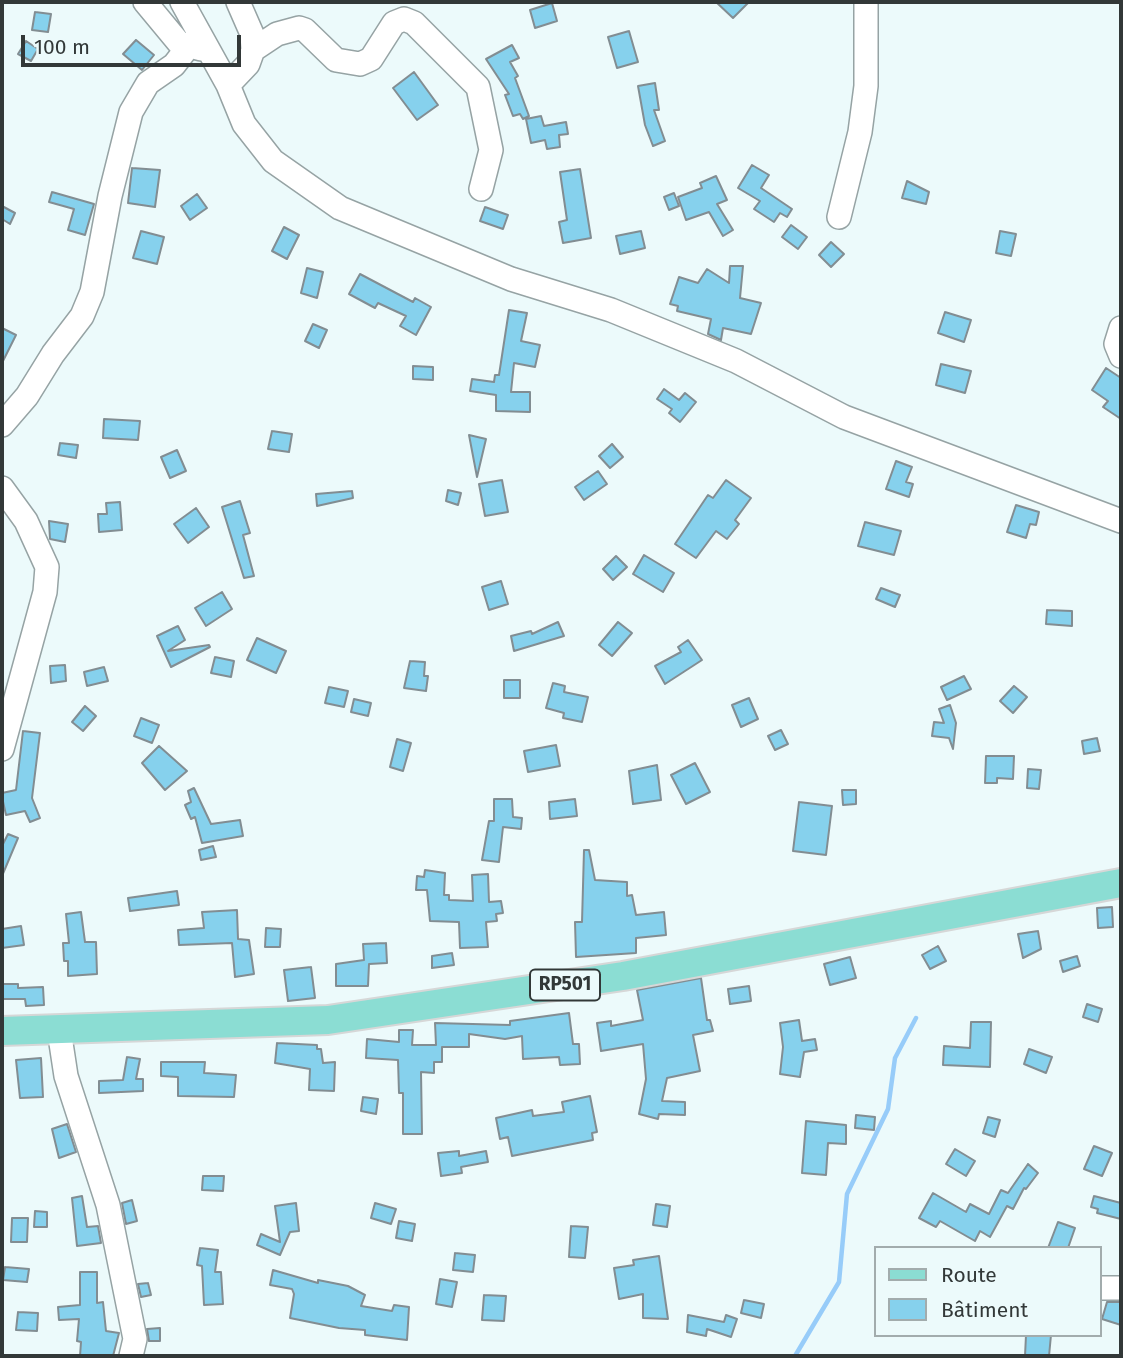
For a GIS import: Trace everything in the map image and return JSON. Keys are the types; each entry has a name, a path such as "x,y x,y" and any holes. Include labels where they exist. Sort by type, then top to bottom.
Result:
{"main road":[{"name":"RP501","path":"2,1031 328,1020 624,976 1121,883"}],"street":[{"path":"145,2 173,38 199,49"},
{"path":"182,2 199,49 228,85 244,124 273,161 340,208 511,279 611,310 736,361 844,417 1121,521"},
{"path":"228,85 247,64 253,50 252,34 238,2"},
{"path":"839,216 860,132 866,86 866,2"},
{"path":"253,50 277,34 299,28 305,30 336,60 360,64 371,59 394,23 404,19 414,23 478,88 491,150 481,190"},
{"path":"2,425 27,396 53,354 82,316 92,292 110,197 131,112 148,83 199,49"},
{"path":"1121,328 1116,344 1121,356"},
{"path":"2,488 26,521 47,567 45,592 2,749"},
{"path":"59,1030 66,1076 108,1205 135,1339 131,1356"},
{"path":"1102,1288 1121,1289"}],"building":[{"path":"716,2 749,2 733,18"},
{"path":"552,3 557,21 535,28 530,10"},
{"path":"35,12 51,14 48,32 32,30"},
{"path":"629,31 638,62 617,68 608,37"},
{"path":"136,40 154,55 142,70 123,54"},
{"path":"26,41 38,49 31,61 18,54"},
{"path":"512,45 519,58 510,62 518,76 515,78 529,116 523,119 520,114 513,116 505,95 509,94 486,59"},
{"path":"414,72 438,105 417,120 393,88"},
{"path":"655,83 659,110 654,110 665,141 653,146 645,125 638,86"},
{"path":"541,116 544,126 566,122 568,134 559,135 560,147 547,149 545,140 531,143 526,119"},
{"path":"752,165 769,175 761,188 792,209 787,217 780,213 774,222 754,209 760,201 738,188"},
{"path":"132,168 160,170 155,207 128,203"},
{"path":"580,169 591,238 563,243 559,222 567,220 560,172"},
{"path":"716,176 727,200 717,204 733,230 723,236 709,212 686,220 678,197 702,188 700,183"},
{"path":"907,181 929,192 926,204 902,198"},
{"path":"52,192 94,204 85,235 68,230 74,209 49,202"},
{"path":"674,193 679,206 669,210 664,197"},
{"path":"197,194 207,208 190,220 181,206"},
{"path":"2,206 15,213 10,224 2,219"},
{"path":"485,207 508,215 503,229 480,221"},
{"path":"791,225 807,237 798,249 782,237"},
{"path":"284,227 299,235 287,259 272,251"},
{"path":"141,231 164,237 157,264 133,258"},
{"path":"641,231 645,248 620,254 616,236"},
{"path":"1000,231 1016,234 1011,256 996,253"},
{"path":"831,242 844,254 831,267 819,255"},
{"path":"730,266 743,266 740,298 761,303 751,334 723,328 721,340 708,334 711,319 677,311 678,306 670,304 679,277 698,283 707,269 729,283"},
{"path":"307,268 323,272 317,298 301,293"},
{"path":"360,274 413,302 415,298 431,307 416,335 400,326 406,316 378,303 375,308 349,294"},
{"path":"509,310 527,313 521,341 540,345 535,367 514,363 511,392 530,392 530,412 496,411 496,395 470,391 472,379 494,382 495,375 499,375"},
{"path":"945,312 971,320 964,342 938,333"},
{"path":"313,324 327,330 319,348 305,341"},
{"path":"2,328 16,335 2,363"},
{"path":"941,364 971,371 965,393 936,385"},
{"path":"413,366 433,367 433,380 413,379"},
{"path":"1106,368 1121,378 1121,419 1103,407 1108,401 1092,390"},
{"path":"664,389 679,400 685,393 696,402 680,422 669,413 672,409 657,399"},
{"path":"104,419 140,421 138,440 103,438"},
{"path":"272,431 292,434 289,452 268,449"},
{"path":"469,435 486,439 477,477"},
{"path":"60,443 78,445 76,458 58,455"},
{"path":"612,444 623,457 610,468 599,456"},
{"path":"177,450 186,471 170,478 161,457"},
{"path":"896,461 912,467 906,482 913,484 909,497 886,489"},
{"path":"598,471 607,484 584,500 575,487"},
{"path":"502,480 508,512 485,516 479,484"},
{"path":"726,480 751,498 735,520 739,524 727,539 716,531 696,558 675,544 708,495 713,498"},
{"path":"448,490 461,493 458,505 446,501"},
{"path":"352,491 353,498 317,506 316,494"},
{"path":"240,501 250,533 243,535 254,576 244,578 222,507"},
{"path":"120,502 122,530 99,532 98,514 107,514 106,503"},
{"path":"1016,505 1039,512 1036,525 1030,524 1026,538 1007,532"},
{"path":"196,508 209,527 188,543 174,524"},
{"path":"49,521 68,524 65,542 50,539"},
{"path":"865,522 901,531 894,555 858,546"},
{"path":"644,555 674,573 663,592 633,574"},
{"path":"616,556 627,567 613,580 603,569"},
{"path":"501,581 508,604 489,610 482,587"},
{"path":"881,588 900,595 895,607 876,599"},
{"path":"222,592 232,609 206,626 195,608"},
{"path":"1047,610 1072,611 1072,626 1046,624"},
{"path":"558,622 564,636 514,651 511,636 531,631 532,634"},
{"path":"618,622 632,633 612,656 599,645"},
{"path":"178,626 185,640 168,651 210,647 171,667 157,636"},
{"path":"257,638 286,651 276,673 247,660"},
{"path":"688,640 702,660 665,684 655,666 681,652 678,647"},
{"path":"215,657 234,661 231,677 211,673"},
{"path":"410,661 425,662 424,676 428,676 426,691 404,688"},
{"path":"65,665 66,681 51,683 50,666"},
{"path":"104,667 108,681 87,686 84,672"},
{"path":"964,676 971,689 947,700 941,687"},
{"path":"504,680 520,680 520,698 504,698"},
{"path":"553,683 565,686 564,692 588,697 582,722 563,718 564,713 546,708"},
{"path":"1014,686 1027,697 1013,713 1000,701"},
{"path":"329,687 348,691 344,707 325,703"},
{"path":"749,698 758,719 741,727 732,705"},
{"path":"354,699 371,703 368,716 351,712"},
{"path":"950,705 956,723 953,749 949,738 932,736 934,722 944,723 939,709"},
{"path":"85,706 96,716 83,731 72,722"},
{"path":"141,718 159,725 152,743 134,736"},
{"path":"781,730 788,744 775,750 768,736"},
{"path":"23,731 40,733 32,798 40,818 30,822 25,811 6,815 2,797 2,793 16,790"},
{"path":"1097,738 1100,751 1084,754 1082,741"},
{"path":"397,739 411,743 403,771 390,767"},
{"path":"556,745 560,766 528,772 524,751"},
{"path":"159,746 187,771 165,790 142,763"},
{"path":"986,756 1014,756 1013,779 997,778 997,783 985,783"},
{"path":"695,763 710,792 686,804 671,775"},
{"path":"657,765 661,800 633,804 629,771"},
{"path":"1028,769 1041,770 1039,789 1027,788"},
{"path":"194,788 211,824 240,820 243,836 202,843 195,817 191,819 185,805 191,802 188,791"},
{"path":"842,790 856,790 856,804 843,805"},
{"path":"494,799 512,799 513,817 522,818 521,829 503,827 499,862 482,860 489,821 494,821"},
{"path":"575,799 577,816 550,819 549,802"},
{"path":"799,802 832,806 826,855 793,851"},
{"path":"8,834 18,838 2,876 2,846"},
{"path":"213,846 216,857 201,860 199,850"},
{"path":"584,850 589,850 595,880 627,882 627,896 632,895 636,915 664,912 666,935 636,938 636,953 576,957 575,922 582,922"},
{"path":"425,870 445,873 444,895 449,895 449,900 473,901 472,875 488,874 489,902 501,901 503,913 496,914 497,921 486,922 488,947 460,948 459,922 430,921 427,890 416,890 417,876 424,877"},
{"path":"177,891 179,905 130,911 128,898"},
{"path":"1112,907 1113,927 1098,928 1097,908"},
{"path":"237,910 238,939 249,940 254,974 235,977 232,943 179,945 178,930 204,928 202,912"},
{"path":"81,912 85,942 96,942 97,974 68,976 68,961 64,961 63,943 69,943 66,914"},
{"path":"21,926 24,945 2,948 2,929"},
{"path":"266,928 281,929 280,947 265,947"},
{"path":"1038,931 1041,949 1023,958 1018,934"},
{"path":"386,943 387,963 369,964 368,986 336,986 336,964 364,960 363,944"},
{"path":"938,946 946,961 930,969 922,955"},
{"path":"452,953 454,965 432,968 432,956"},
{"path":"1077,956 1080,966 1063,972 1060,961"},
{"path":"850,957 856,978 830,985 824,964"},
{"path":"311,967 315,998 288,1001 284,970"},
{"path":"701,978 707,1020 710,1020 713,1031 693,1035 700,1071 667,1078 662,1101 685,1102 685,1115 659,1114 658,1119 639,1114 646,1079 643,1044 601,1051 597,1023 611,1021 611,1026 643,1020 637,990"},
{"path":"2,984 18,984 18,988 43,987 44,1005 26,1006 25,999 2,999"},
{"path":"749,986 751,1001 730,1004 728,989"},
{"path":"1087,1004 1102,1009 1098,1022 1083,1017"},
{"path":"569,1013 573,1044 579,1044 580,1064 560,1065 559,1057 523,1059 522,1036 505,1039 469,1034 469,1047 442,1047 442,1062 434,1062 434,1073 421,1072 422,1134 403,1134 403,1093 399,1093 398,1060 366,1058 367,1039 399,1042 399,1030 413,1030 412,1045 436,1045 435,1023 510,1025 510,1021"},
{"path":"799,1020 802,1041 815,1039 817,1050 804,1052 800,1077 780,1074 783,1047 780,1023"},
{"path":"971,1022 991,1022 990,1067 943,1065 944,1046 970,1048"},
{"path":"277,1043 317,1045 317,1049 321,1049 323,1063 335,1062 334,1091 309,1090 310,1069 275,1063"},
{"path":"1029,1049 1052,1057 1046,1073 1024,1064"},
{"path":"127,1057 140,1059 136,1079 143,1079 143,1091 99,1093 99,1081 123,1080"},
{"path":"41,1058 43,1097 20,1098 16,1060"},
{"path":"161,1062 205,1062 204,1073 236,1075 234,1097 178,1096 178,1077 161,1076"},
{"path":"590,1096 597,1132 592,1133 593,1140 512,1156 508,1137 500,1139 496,1118 532,1110 533,1116 564,1112 562,1102"},
{"path":"363,1097 378,1099 376,1114 361,1111"},
{"path":"856,1115 875,1117 874,1130 855,1128"},
{"path":"988,1117 1000,1120 995,1137 983,1133"},
{"path":"806,1121 846,1125 846,1144 828,1143 826,1175 802,1173"},
{"path":"67,1124 76,1152 59,1158 52,1129"},
{"path":"1094,1146 1112,1153 1102,1176 1084,1169"},
{"path":"955,1149 975,1161 966,1176 946,1164"},
{"path":"459,1151 459,1156 486,1151 488,1162 461,1167 462,1173 441,1176 438,1153"},
{"path":"1028,1164 1038,1173 1026,1189 1024,1188 1013,1209 1007,1206 990,1237 980,1231 975,1241 940,1221 936,1227 919,1218 933,1193 966,1212 970,1204 989,1214 1001,1190 1008,1193"},
{"path":"203,1176 224,1176 223,1191 202,1190"},
{"path":"82,1196 87,1227 98,1226 101,1243 77,1246 72,1198"},
{"path":"1094,1196 1121,1203 1121,1219 1097,1213 1098,1209 1091,1207"},
{"path":"132,1200 137,1221 126,1224 122,1203"},
{"path":"296,1203 299,1231 290,1232 280,1255 257,1245 261,1234 280,1242 275,1206"},
{"path":"375,1203 396,1209 391,1224 371,1218"},
{"path":"656,1204 670,1206 667,1227 653,1225"},
{"path":"35,1211 47,1212 47,1227 34,1227"},
{"path":"12,1218 28,1218 27,1242 11,1242"},
{"path":"399,1221 415,1224 412,1241 396,1238"},
{"path":"1058,1222 1075,1228 1069,1246 1049,1246"},
{"path":"571,1226 588,1227 585,1258 569,1257"},
{"path":"200,1248 218,1250 215,1272 221,1272 223,1304 204,1305 202,1266 197,1265"},
{"path":"455,1253 475,1255 473,1272 453,1270"},
{"path":"659,1256 668,1319 643,1318 643,1294 619,1299 614,1268 634,1265 633,1260"},
{"path":"5,1267 29,1269 27,1282 3,1280"},
{"path":"273,1270 318,1283 318,1280 348,1286 365,1295 361,1306 392,1311 394,1305 409,1307 407,1340 365,1335 365,1330 339,1328 290,1318 294,1294 292,1289 270,1285"},
{"path":"80,1272 97,1272 97,1303 103,1302 106,1331 119,1333 113,1356 80,1356 81,1342 77,1341 79,1319 59,1320 58,1307 80,1305"},
{"path":"440,1279 457,1282 452,1307 436,1304"},
{"path":"148,1283 151,1295 141,1297 138,1284"},
{"path":"484,1295 506,1296 504,1321 482,1320"},
{"path":"744,1300 764,1304 761,1318 741,1313"},
{"path":"1107,1302 1121,1302 1121,1325 1102,1319"},
{"path":"18,1312 38,1313 37,1331 16,1330"},
{"path":"688,1315 724,1322 726,1315 737,1319 731,1337 707,1329 706,1336 687,1332"},
{"path":"160,1328 160,1341 149,1341 147,1329"},
{"path":"1026,1337 1051,1337 1049,1356 1025,1356"}],"waterway":[{"path":"795,1356 839,1282 847,1194 888,1109 895,1058 916,1018"}]}
